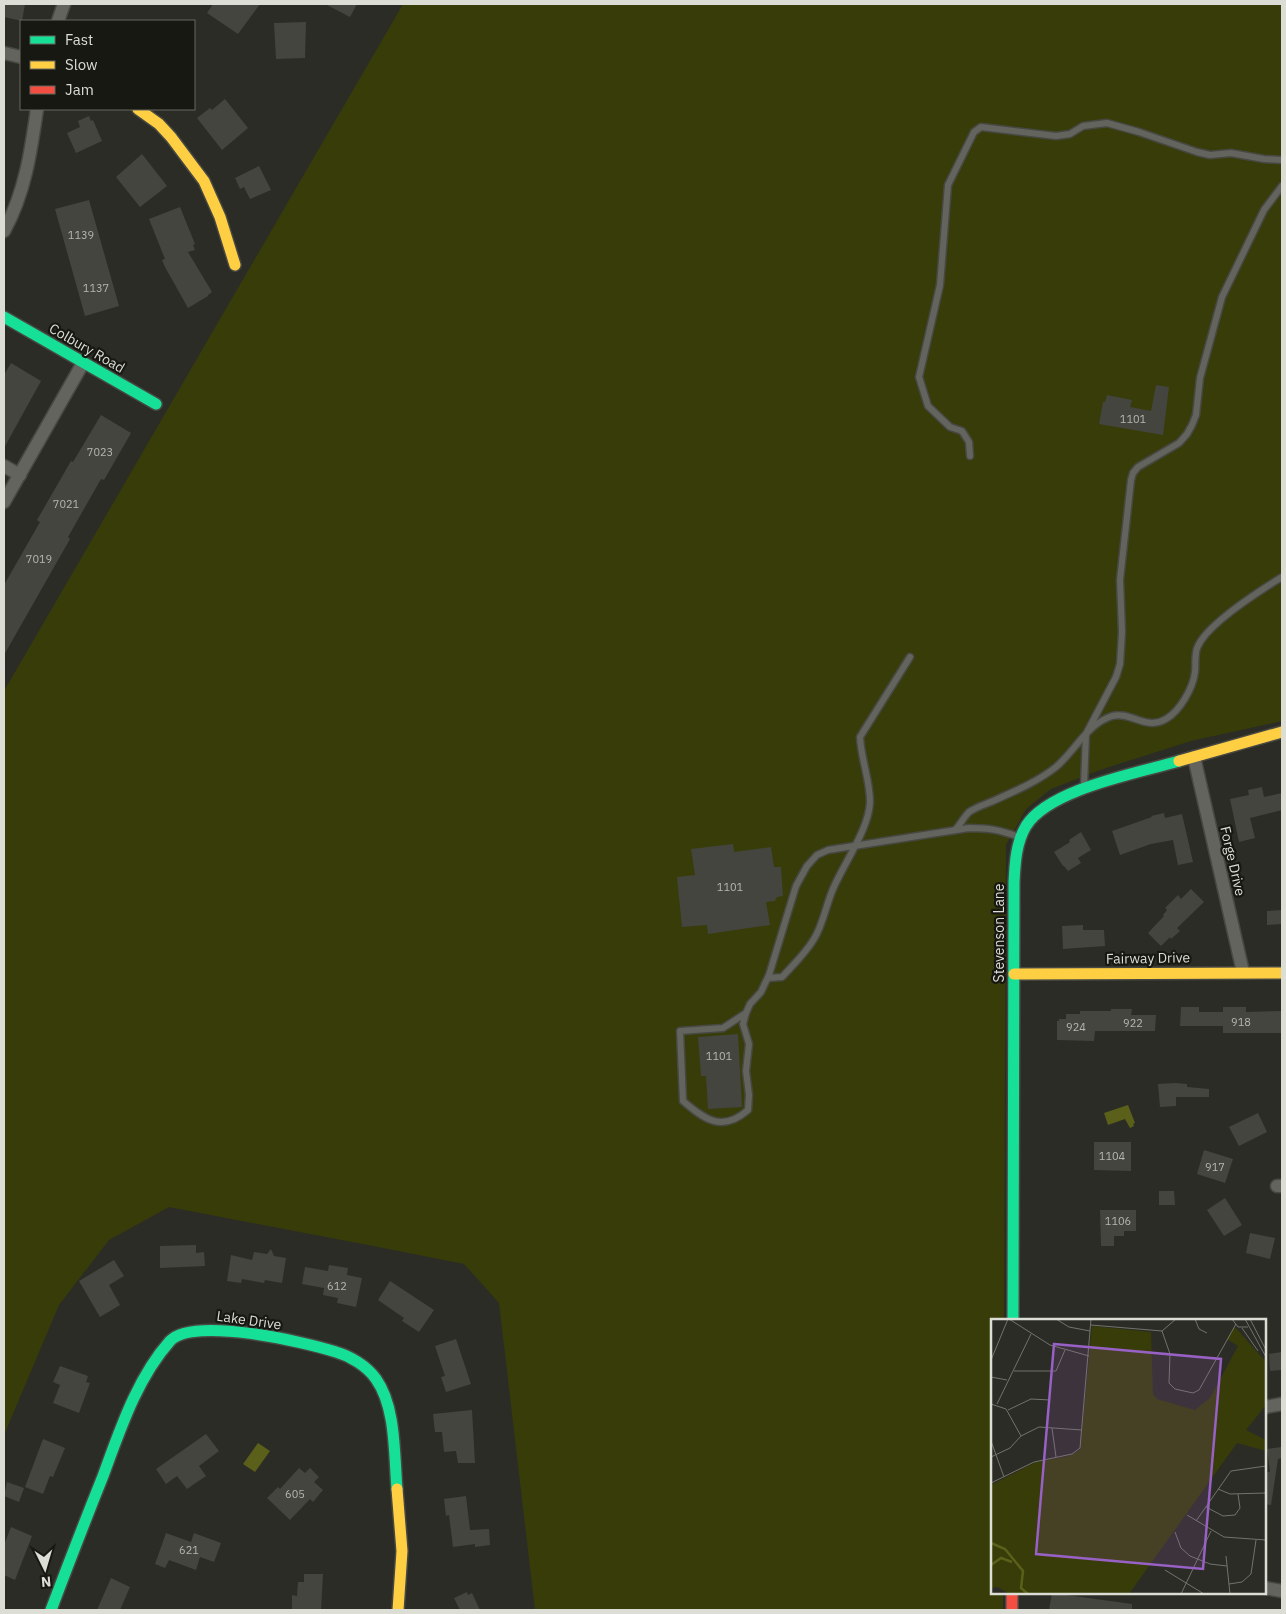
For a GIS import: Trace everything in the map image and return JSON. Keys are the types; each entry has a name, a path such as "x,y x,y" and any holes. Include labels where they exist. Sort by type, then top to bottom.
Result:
{"street":[{"path":"58,20 64,4"},
{"path":"4,52 20,57"},
{"path":"4,231 20,195 34,136 37,110"},
{"path":"139,110 159,124 178,145 204,181 220,217 235,265"},
{"name":"Colbury Road","path":"4,317 156,404"},
{"path":"4,502 83,363"},
{"path":"4,466 20,475"},
{"name":"Stevenson Lane","path":"1013,1319 1014,882 1015,857 1019,837 1037,812 1076,790 1282,732"},
{"name":"Forge Drive","path":"1194,757 1243,972"},
{"name":"Fairway Drive","path":"1014,974 1243,972 1282,974"},
{"name":"Lake Drive","path":"51,1610 114,1446 152,1363 172,1339 195,1331 215,1330 267,1336 337,1352 364,1366 375,1377 385,1393 389,1405 392,1429 402,1551 398,1610"},
{"path":"1266,1407 1282,1404"},
{"path":"1266,1588 1282,1591"},
{"path":"1012,1594 1012,1610"}],"lane":[{"path":"970,456 970,442 962,431 950,427 928,406 919,377 940,285 948,185 974,132 981,128 1056,136 1070,134 1083,126 1107,123 1210,155 1230,153 1282,160"},
{"path":"1084,787 1086,734 1116,676 1120,664 1122,632 1120,580 1133,472 1138,467 1179,443 1192,425 1196,415 1200,378 1222,297 1264,210 1282,186"},
{"path":"955,830 969,812 1031,784 1058,766 1078,740 1101,721 1118,715 1126,715 1149,724 1156,724 1166,719 1177,710 1190,688 1195,674 1197,647 1206,634 1230,613 1282,577"},
{"path":"768,978 782,977 816,937 833,890 862,833 870,803 868,779 860,738 910,657"},
{"path":"746,1013 723,1028 680,1031 683,1100 703,1118 717,1122 732,1120 748,1110 749,1095 746,1071 749,1044 743,1024 750,1004 761,992 768,978 796,886 807,866 817,855 828,850 955,830 990,828 1019,837"}],"shaded area":[{"path":"403,4 1282,4 1282,721 1191,741 1100,770 1051,789 1026,809 1006,845 1004,1319 991,1319 991,1594 1003,1594 1003,1610 535,1610 499,1303 464,1264 169,1207 109,1240 59,1305 4,1435 4,691"},
{"path":"1128,1105 1135,1123 1133,1124 1134,1126 1130,1128 1125,1119 1108,1125 1104,1113"},
{"path":"258,1443 270,1451 255,1472 243,1464"}],"building":[{"path":"4,4 25,4 22,20 4,17"},
{"path":"213,4 260,4 238,34 207,13"},
{"path":"325,4 357,4 350,17"},
{"path":"306,22 305,58 276,59 274,23"},
{"path":"225,99 248,128 222,150 197,118 210,108 212,110"},
{"path":"89,116 91,121 93,120 102,141 76,153 67,133 80,127 78,121"},
{"path":"142,154 167,186 140,207 116,177"},
{"path":"259,166 271,190 250,199 244,187 240,189 235,178"},
{"path":"89,200 119,306 85,316 55,209"},
{"path":"180,207 195,244 193,245 195,250 188,252 212,292 188,308 165,267 162,260 165,259 149,219"},
{"path":"11,363 41,381 4,448 4,375"},
{"path":"1156,385 1169,387 1163,435 1099,424 1103,402 1105,402 1107,395 1132,400 1130,407 1151,411"},
{"path":"101,415 131,433 104,480 101,479 68,537 70,539 4,655 4,585 40,522 37,520 71,461 73,462"},
{"path":"1262,787 1264,797 1282,793 1282,810 1250,818 1255,838 1239,842 1230,799 1249,795 1248,790"},
{"path":"1164,813 1165,818 1182,814 1193,862 1178,865 1173,840 1151,844 1120,855 1112,831"},
{"path":"1081,832 1091,850 1078,858 1081,863 1068,871 1054,852"},
{"path":"733,844 734,852 771,847 774,867 781,867 783,896 777,897 775,901 766,902 770,925 708,934 707,925 682,927 677,877 695,875 691,849"},
{"path":"1191,889 1204,902 1177,928 1180,931 1161,946 1148,933 1164,916 1167,910 1165,908 1178,895 1181,899"},
{"path":"1282,910 1282,924 1267,925 1267,911"},
{"path":"1083,925 1083,930 1104,930 1105,946 1063,949 1062,926"},
{"path":"1181,1007 1199,1007 1199,1012 1223,1012 1223,1007 1246,1007 1246,1012 1282,1011 1282,1033 1223,1033 1223,1026 1180,1026"},
{"path":"1111,1009 1132,1009 1131,1015 1156,1015 1155,1031 1095,1031 1094,1041 1057,1040 1057,1021 1059,1019 1066,1019 1066,1014 1080,1014 1080,1011 1111,1011"},
{"path":"738,1034 742,1107 708,1109 706,1076 701,1076 698,1037"},
{"path":"1158,1084 1187,1084 1187,1087 1209,1089 1209,1097 1176,1097 1176,1106 1160,1107"},
{"path":"1258,1113 1267,1132 1239,1146 1229,1127"},
{"path":"1094,1142 1131,1142 1131,1171 1094,1170"},
{"path":"1204,1150 1233,1159 1225,1183 1197,1174"},
{"path":"1159,1191 1174,1191 1175,1205 1159,1205"},
{"path":"1225,1198 1242,1225 1224,1236 1207,1210"},
{"path":"1100,1210 1136,1210 1136,1231 1124,1231 1124,1236 1114,1236 1114,1246 1101,1246"},
{"path":"1250,1233 1275,1238 1270,1259 1246,1253"},
{"path":"196,1245 196,1253 204,1252 205,1266 160,1268 160,1246"},
{"path":"271,1249 274,1256 286,1258 282,1283 265,1280 264,1283 242,1279 241,1283 227,1281 231,1255 252,1260 254,1252 267,1254"},
{"path":"114,1260 124,1276 109,1285 120,1305 100,1317 79,1281"},
{"path":"329,1265 348,1268 347,1275 362,1278 356,1307 337,1303 338,1298 323,1295 324,1288 302,1284 305,1267 328,1271"},
{"path":"390,1281 434,1310 419,1332 402,1321 404,1318 378,1300"},
{"path":"456,1339 471,1384 446,1392 441,1377 445,1376 435,1346"},
{"path":"1282,1352 1282,1370 1270,1371 1269,1354"},
{"path":"60,1366 88,1376 86,1382 90,1383 79,1413 53,1403 60,1385 53,1382"},
{"path":"472,1410 475,1463 458,1463 456,1451 444,1452 442,1432 435,1432 433,1414"},
{"path":"206,1434 219,1451 199,1466 206,1476 187,1489 177,1476 166,1484 156,1469"},
{"path":"43,1439 65,1448 53,1477 50,1476 43,1494 25,1487"},
{"path":"1282,1447 1282,1458 1278,1459 1271,1505 1266,1504 1266,1472 1270,1472 1267,1449"},
{"path":"299,1468 305,1473 310,1468 319,1477 314,1482 323,1490 313,1502 310,1499 290,1520 267,1498 278,1487 280,1489"},
{"path":"7,1482 24,1488 19,1502 4,1496"},
{"path":"466,1496 470,1530 489,1529 490,1545 475,1547 475,1544 453,1547 449,1515 446,1516 444,1499"},
{"path":"11,1527 32,1536 15,1580 4,1575 4,1545"},
{"path":"166,1533 191,1542 194,1533 221,1543 214,1562 200,1557 196,1570 169,1560 165,1568 155,1564"},
{"path":"304,1574 323,1574 321,1610 292,1610 292,1595 297,1596 298,1582 304,1582"},
{"path":"111,1578 130,1587 120,1610 97,1610"},
{"path":"467,1592 468,1595 472,1593 480,1610 460,1610 454,1598"},
{"path":"1052,1594 1132,1604 1132,1610 1049,1610"}],"traffic: fast":[{"path":"4,317 156,404"},
{"path":"1013,1319 1014,882 1020,839 1026,826 1037,813 1074,792 1119,777 1179,761"},
{"path":"51,1610 130,1405 158,1356 170,1341 182,1334 201,1331 250,1333 336,1352 347,1356 363,1366 372,1374 383,1390 391,1417 397,1489"}],"traffic: slow":[{"path":"139,110 159,124 171,137 204,181 220,217 235,265"},
{"path":"1179,761 1282,732"},
{"path":"1014,974 1282,973"},
{"path":"397,1489 402,1551 398,1610"}],"traffic: jam":[{"path":"1012,1594 1012,1610"}]}
